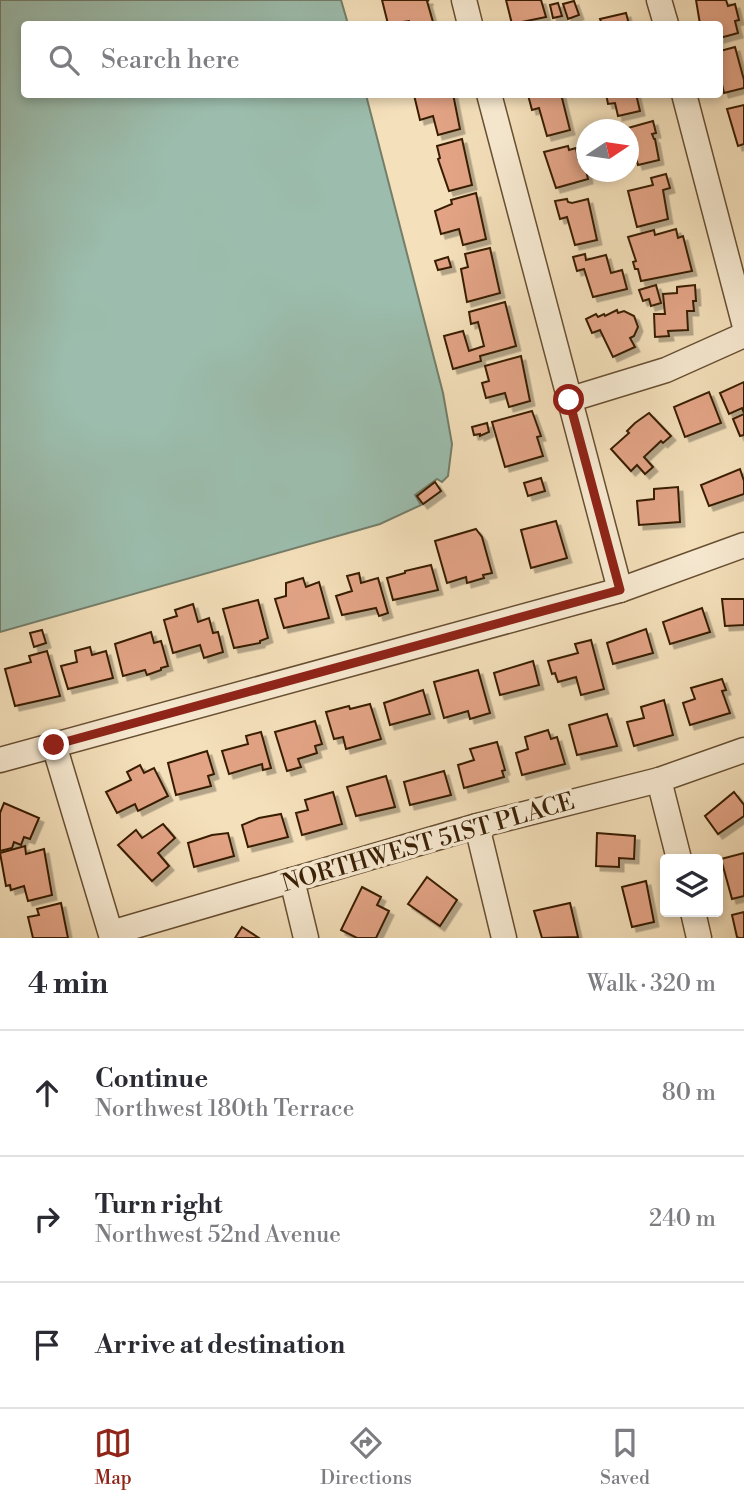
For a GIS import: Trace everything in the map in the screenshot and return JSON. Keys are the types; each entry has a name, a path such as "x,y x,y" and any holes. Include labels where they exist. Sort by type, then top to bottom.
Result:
{"street":[{"path":"464,0 469,21"},
{"path":"659,0 665,21"},
{"path":"490,98 620,590"},
{"path":"685,98 744,323"},
{"path":"569,400 666,370 744,335"},
{"path":"0,760 620,590 744,545"},
{"path":"54,745 112,936"},
{"name":"NORTHWEST 51ST PLACE","path":"112,936 477,826 659,779 744,750"},
{"path":"659,779 678,854"},
{"path":"477,826 504,938"},
{"path":"292,880 306,938"},
{"path":"694,917 699,938"}],"shaded area":[{"path":"0,0 341,0 347,21 21,21 21,98 367,98 443,393 452,444 448,476 442,482 437,479 415,495 421,505 380,524 0,632"}],"building":[{"path":"382,0 429,0 427,1 433,21 387,21"},
{"path":"506,0 541,0 546,17 511,21"},
{"path":"696,0 726,0 728,6 735,4 739,20 735,21 738,33 723,37 723,21 700,21"},
{"path":"574,1 579,15 568,19 563,4"},
{"path":"558,3 562,16 553,18 550,5"},
{"path":"626,13 628,21 601,21 600,19"},
{"path":"735,47 744,88 724,93 723,50"},
{"path":"415,98 454,98 460,129 438,135 433,116 420,120"},
{"path":"529,98 562,98 570,130 547,136 539,108 532,110"},
{"path":"607,98 637,98 640,111 618,116 615,103 608,104"},
{"path":"744,105 744,144 738,146 727,109"},
{"path":"653,121 656,133 652,134 659,160 639,165 639,125"},
{"path":"462,139 472,185 449,191 438,159 437,146"},
{"path":"568,146 569,150 576,148 577,182 556,188 544,152"},
{"path":"666,174 670,188 663,190 668,219 637,227 628,191 653,185 651,178"},
{"path":"476,193 486,239 463,245 459,229 441,234 435,211 452,204 451,200"},
{"path":"567,199 572,203 588,199 597,240 575,245 567,217 560,219 555,201"},
{"path":"676,229 678,238 683,236 692,271 641,281 638,269 635,269 633,262 636,261 628,237 654,230 655,235"},
{"path":"490,248 500,293 467,302 461,269 468,267 465,254"},
{"path":"585,254 586,260 606,255 611,273 622,270 627,289 593,297 584,269 577,271 573,257"},
{"path":"448,257 451,267 438,270 435,261"},
{"path":"656,285 661,303 651,306 649,299 643,301 639,290"},
{"path":"695,285 694,311 687,311 688,330 668,331 669,336 655,337 654,314 665,314 663,294 677,293 677,287"},
{"path":"505,302 516,346 480,356 481,361 453,369 444,336 463,331 469,351 484,346 478,322 471,324 469,312"},
{"path":"617,310 618,313 624,311 634,316 638,327 630,338 635,347 613,357 600,330 592,333 586,319 596,314 598,317 604,314 605,316"},
{"path":"521,356 530,401 509,407 505,393 486,398 482,383 489,381 485,366"},
{"path":"744,382 744,413 742,408 729,414 720,393"},
{"path":"709,392 721,423 685,437 674,407"},
{"path":"532,411 541,436 537,437 543,456 505,467 492,422"},
{"path":"649,413 671,436 663,443 661,441 644,457 653,467 645,474 637,465 631,471 611,449 629,433 627,431 635,423"},
{"path":"744,414 744,435 740,436 733,419"},
{"path":"487,423 489,432 480,436 474,435 472,427"},
{"path":"740,469 744,494 709,506 701,485"},
{"path":"541,478 545,491 528,496 524,483"},
{"path":"435,482 441,491 423,504 417,496"},
{"path":"678,487 680,522 639,525 637,501 654,499 654,489"},
{"path":"556,521 567,558 531,568 521,530"},
{"path":"476,529 482,537 492,573 467,583 466,577 447,583 435,541"},
{"path":"431,565 438,590 393,600 387,578"},
{"path":"359,573 361,583 378,578 388,613 379,616 376,608 342,615 336,596 352,591 347,576"},
{"path":"303,578 306,587 319,582 329,618 284,628 275,599 286,596 286,583"},
{"path":"722,599 744,599 744,625 725,626"},
{"path":"258,600 268,638 260,643 234,648 223,609"},
{"path":"193,604 198,622 209,618 213,633 218,632 223,652 204,658 200,645 173,653 164,620 177,616 175,610"},
{"path":"702,608 710,632 670,644 663,622"},
{"path":"646,629 653,653 613,664 607,643"},
{"path":"42,630 46,643 34,647 30,633"},
{"path":"151,632 154,643 161,641 168,666 147,675 145,670 123,676 115,644"},
{"path":"591,640 604,689 581,695 576,677 558,682 548,661 578,653 575,644"},
{"path":"90,647 92,655 106,651 113,678 68,689 61,666 77,662 75,651"},
{"path":"47,651 60,696 15,706 5,669 31,662 29,656"},
{"path":"533,661 539,685 500,695 494,673"},
{"path":"478,670 490,713 470,719 468,711 444,718 434,682"},
{"path":"722,679 726,690 722,691 730,713 690,725 683,703 695,699 691,688"},
{"path":"423,690 430,714 390,725 384,703"},
{"path":"664,700 673,735 634,746 627,722 644,718 641,707"},
{"path":"370,704 381,739 346,749 343,737 334,739 326,712"},
{"path":"607,714 617,746 577,755 569,725"},
{"path":"315,721 322,744 315,746 317,753 298,759 301,767 287,771 275,732"},
{"path":"548,730 551,739 557,737 565,764 522,775 516,753 528,749 525,737"},
{"path":"261,732 271,768 263,770 262,764 229,774 222,751 248,744 246,736"},
{"path":"497,742 505,770 502,771 504,777 464,788 458,765 474,760 470,749"},
{"path":"207,751 214,774 208,776 211,786 176,795 168,763"},
{"path":"140,765 144,773 154,768 168,796 138,811 135,804 117,813 106,792 131,780 127,772"},
{"path":"444,771 451,795 410,805 404,782"},
{"path":"386,776 395,807 356,816 347,787"},
{"path":"333,792 342,824 302,835 296,813 308,810 305,800"},
{"path":"734,792 744,805 744,816 718,834 705,816"},
{"path":"4,803 39,818 30,839 24,837 21,845 14,842 12,848 0,851 0,813"},
{"path":"281,814 288,837 248,847 242,825 259,818"},
{"path":"163,824 175,838 158,853 169,866 152,881 118,845 136,830 142,838"},
{"path":"228,833 234,856 194,867 188,843"},
{"path":"597,833 635,836 634,859 619,858 619,867 596,866"},
{"path":"25,846 26,854 44,849 52,895 28,901 24,886 11,890 10,885 6,886 0,853"},
{"path":"744,853 744,896 732,899 723,858"},
{"path":"427,877 457,900 440,926 408,904"},
{"path":"646,881 654,922 632,927 622,887"},
{"path":"362,887 381,897 377,905 389,911 376,938 357,938 341,930"},
{"path":"61,903 68,938 33,938 28,917 39,915 37,909"},
{"path":"570,903 578,937 542,938 534,911"},
{"path":"744,912 744,938 739,938 732,915"},
{"path":"242,927 259,938 235,938"}],"route":[{"path":"54,745 620,590 569,400"}]}
